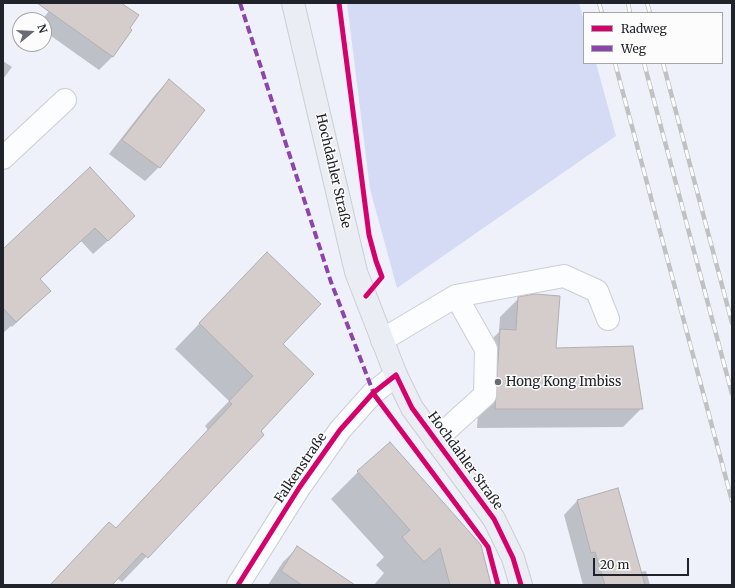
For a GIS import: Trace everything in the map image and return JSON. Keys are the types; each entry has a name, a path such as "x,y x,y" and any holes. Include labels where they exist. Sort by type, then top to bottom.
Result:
{"main road":[{"name":"Hochdahler Straße","path":"293,3 356,272 382,340 396,375 412,408 494,519 513,558 521,585"}],"street":[{"path":"3,158 65,100"},
{"path":"382,340 456,296 564,276 597,291 608,319"},
{"path":"435,440 484,395 486,349 456,296"},
{"name":"Falkenstraße","path":"238,585 299,488 340,430 373,393 396,375"}],"shaded area":[{"path":"347,3 579,3 583,17 583,64 596,64 616,136 397,288 370,189"}],"building":[{"path":"37,3 121,3 139,15 130,28 132,30 113,57 52,14 52,12 50,12"},
{"path":"169,79 205,110 160,168 122,140"},
{"path":"90,167 135,216 108,241 95,228 40,279 51,291 16,322 3,308 3,249"},
{"path":"267,252 321,304 283,344 314,374 261,431 264,435 148,558 142,553 112,585 50,585 109,522 116,528 232,404 229,401 253,376 199,323"},
{"path":"535,294 560,296 556,348 633,346 643,409 495,409 500,329 516,330 518,297"},
{"path":"390,442 481,545 491,585 450,585 440,548 424,562 402,537 410,530 357,471"},
{"path":"618,488 645,585 605,585 595,552 591,553 577,500"},
{"path":"297,546 355,585 302,585 281,571"}],"railway":[{"path":"599,3 602,12"},
{"path":"628,3 630,12"},
{"path":"647,3 650,12"},
{"path":"615,64 732,501"},
{"path":"644,64 732,394"},
{"path":"663,64 732,323"}],"marked path":[{"path":"240,3 331,282 374,394"}],"cycle path":[{"path":"339,3 369,235 382,277 366,296"},
{"path":"238,585 299,488 340,430 373,393 396,375 412,408 494,519 513,558 521,585"},
{"path":"373,393 488,547 498,585"}],"place":[{"name":"Hong Kong Imbiss","path":"498,382"}]}
